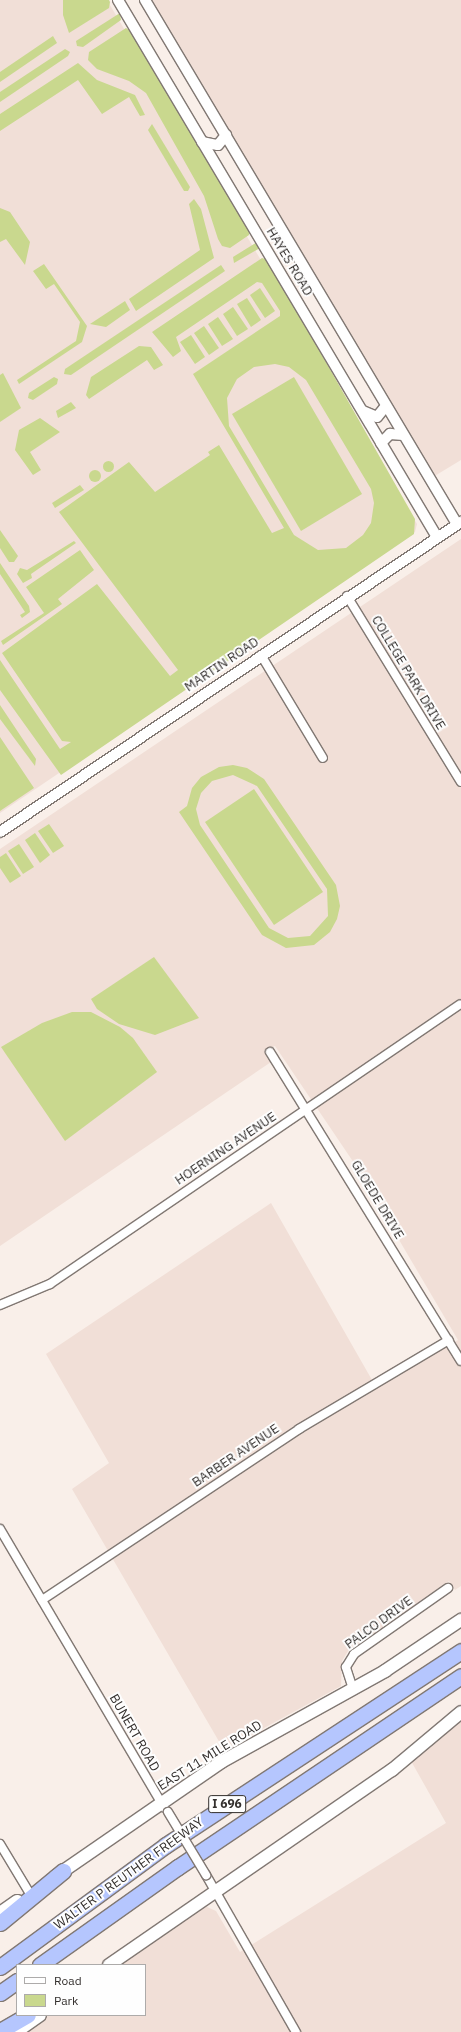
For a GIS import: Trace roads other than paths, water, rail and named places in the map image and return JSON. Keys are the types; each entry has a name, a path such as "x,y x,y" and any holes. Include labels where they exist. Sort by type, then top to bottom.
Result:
{"highway":[{"name":"WALTER P REUTHER FREEWAY","path":"0,1967 166,1845 461,1651"},
{"name":"WALTER P REUTHER FREEWAY","path":"41,1964 178,1867 461,1676"},
{"path":"0,1923 62,1872"},
{"path":"0,1993 16,1982"},
{"path":"0,2030 26,2016"}],"main road":[{"name":"EAST 11 MILE ROAD","path":"0,1913 29,1892 165,1807 221,1762 353,1689 461,1620"},
{"path":"110,1964 215,1890 392,1770 461,1712"},
{"path":"16,2032 39,2016"}],"street":[{"name":"HAYES ROAD","path":"118,0 437,537"},
{"name":"HAYES ROAD","path":"145,0 403,435 459,523"},
{"path":"202,142 218,145 226,135"},
{"path":"360,408 367,415 377,417 386,406"},
{"path":"381,443 390,434 403,435"},
{"name":"MARTIN ROAD","path":"0,832 347,596 459,523"},
{"name":"COLLEGE PARK DRIVE","path":"347,596 461,782"},
{"path":"261,655 323,758"},
{"name":"HOERNING AVENUE","path":"0,1305 50,1284 460,1004"},
{"name":"GLOEDE DRIVE","path":"270,1052 307,1108 461,1361"},
{"name":"BARBER AVENUE","path":"42,1600 299,1429 449,1340"},
{"name":"BUNERT ROAD","path":"0,1529 215,1890 296,2032"},
{"name":"PALCO DRIVE","path":"353,1689 346,1667 354,1654 448,1588"},
{"path":"0,1844 29,1892"}]}
